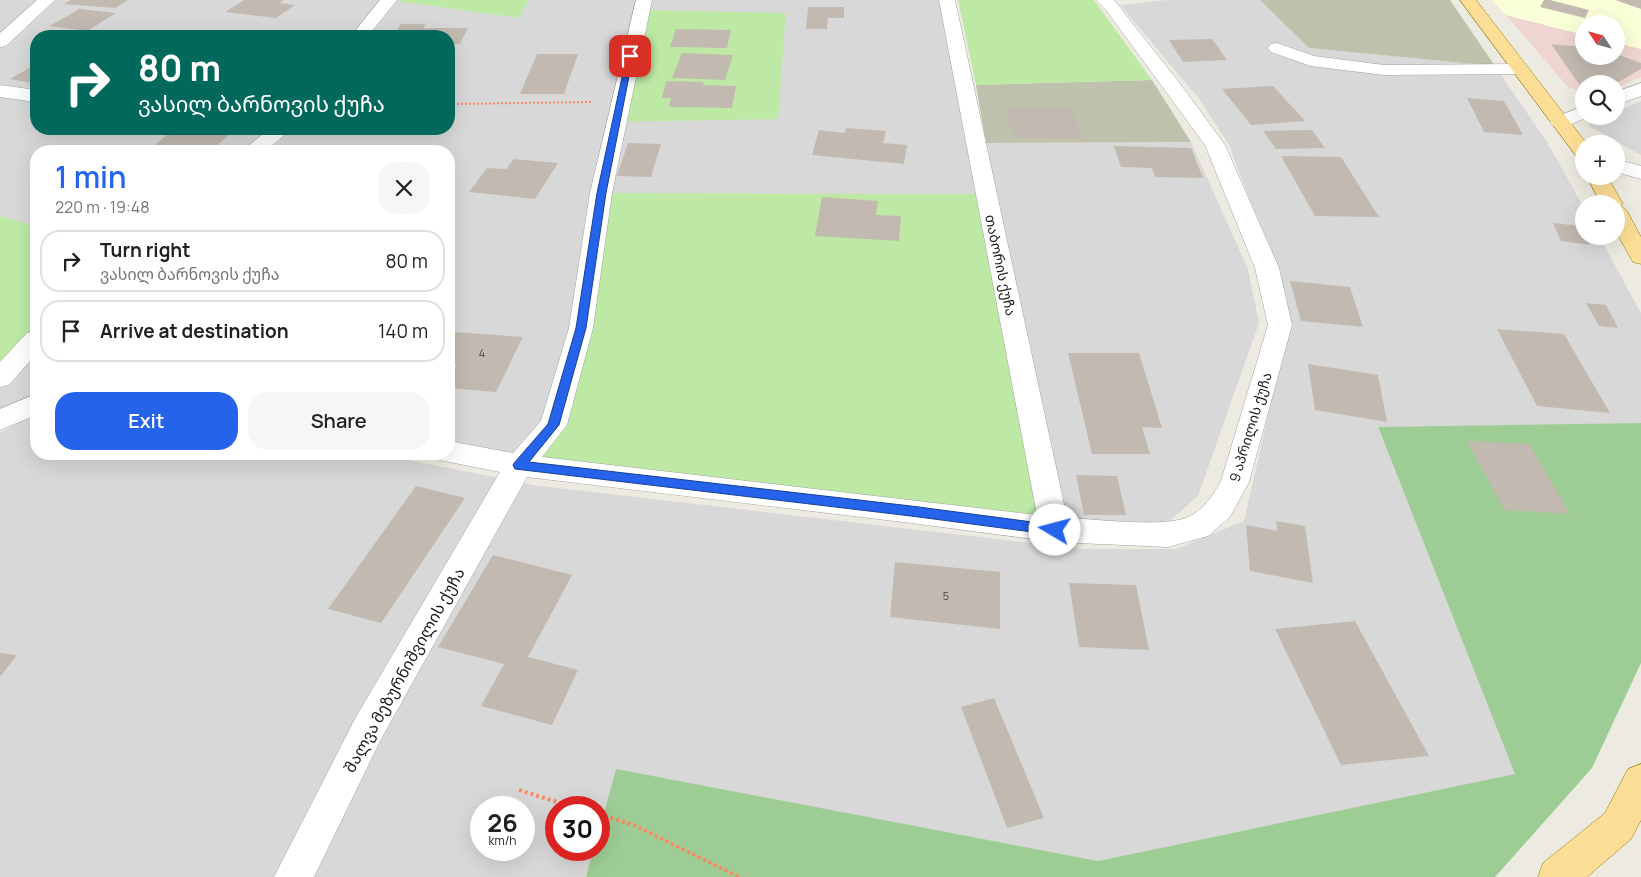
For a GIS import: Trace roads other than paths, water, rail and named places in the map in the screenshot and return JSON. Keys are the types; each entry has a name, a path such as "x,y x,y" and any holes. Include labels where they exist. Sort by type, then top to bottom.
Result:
{"main road":[{"path":"1468,0 1575,141"},
{"path":"1625,228 1641,257"},
{"path":"1557,877 1618,826 1641,782"}],"street":[{"path":"0,42 47,0"},
{"path":"364,30 389,0"},
{"name":"შალვა მეზურნიშვილის ქუჩა","path":"294,877 368,728 519,465 553,425 581,328 601,193 644,0"},
{"name":"თაბორის ქუჩა","path":"947,0 1055,530"},
{"name":"9 აპრილის ქუჩა","path":"455,453 519,465 911,511 1055,530 1168,535 1197,527 1220,509 1235,482 1280,325 1267,268 1215,145 1175,89 1112,7 1104,0"},
{"path":"1277,48 1311,61 1384,70 1520,69"},
{"path":"1625,95 1641,89"},
{"path":"0,90 30,95"},
{"path":"1560,122 1575,116"},
{"path":"261,145 274,135"},
{"path":"1625,168 1641,173"},
{"path":"0,378 30,346"},
{"path":"0,420 30,407"}]}
